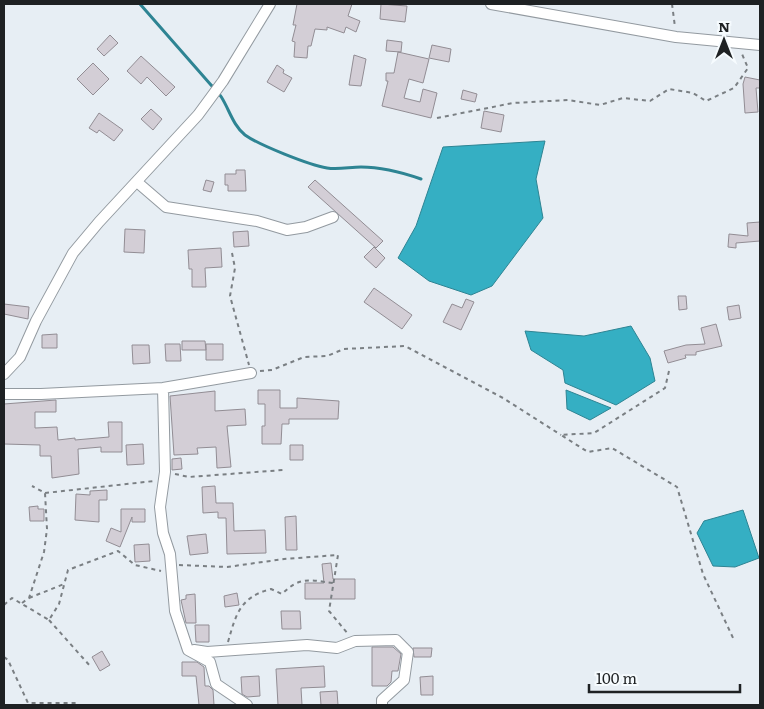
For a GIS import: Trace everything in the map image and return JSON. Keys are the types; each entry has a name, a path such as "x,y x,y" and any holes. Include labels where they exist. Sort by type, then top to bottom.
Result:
{"street":[{"path":"4,374 20,357 36,321 73,253 184,132 215,94 270,4"},
{"path":"491,4 676,37 760,45"},
{"path":"137,182 166,207 257,221 287,230 306,227 333,217"},
{"path":"4,394 162,388 251,373"},
{"path":"162,388 164,475 160,507 162,533 170,554 175,611 188,650 210,662 216,684 247,705"},
{"path":"188,650 206,652 307,645 337,648 355,641 396,640 408,652 404,680 382,700 382,705"}],"path":[{"path":"672,4 676,37"},
{"path":"436,118 513,104 568,100 600,106 623,98 650,101 669,89 693,93 706,101 734,88 748,68 737,43"},
{"path":"232,253 235,268 230,296 251,373 272,370 304,357 327,356 344,349 405,346 502,398 588,452 612,448 678,487 703,574 734,640"},
{"path":"560,435 594,433 665,388 669,371"},
{"path":"32,486 45,493 78,488 150,482 164,475 189,477 283,470"},
{"path":"29,598 44,552 47,529 45,493"},
{"path":"48,620 59,604 68,570 118,551 135,565 171,573"},
{"path":"170,554 178,565 227,567 284,559 338,555 329,611 355,641"},
{"path":"225,651 237,612 254,593 270,589 282,594 303,579 332,583"},
{"path":"21,604 29,598 64,584"},
{"path":"4,605 12,598 48,620 91,667"},
{"path":"4,657 8,660 28,704 79,704"}],"water":[{"path":"545,141 536,179 543,218 492,286 471,295 429,281 398,258 416,226 443,147"},
{"path":"631,326 650,358 655,381 616,405 565,383 563,370 531,350 525,331 584,336"},
{"path":"566,390 611,408 590,420 567,409"},
{"path":"743,510 759,558 735,567 713,566 697,533 704,521"}],"building":[{"path":"297,4 352,4 348,16 360,21 356,32 346,27 344,33 327,27 327,30 315,29 311,46 308,46 307,58 294,57 295,42 292,41 296,25 293,25"},
{"path":"381,4 407,6 405,22 380,19"},
{"path":"110,35 118,43 104,56 97,49"},
{"path":"387,40 402,42 401,52 386,51"},
{"path":"432,45 451,49 449,62 429,58"},
{"path":"398,52 429,59 423,83 409,79 404,98 420,102 423,89 437,93 431,118 382,106 388,81 386,81 386,73 394,73"},
{"path":"354,55 366,59 361,86 349,85"},
{"path":"141,56 175,87 166,96 147,77 141,84 127,71"},
{"path":"93,63 109,79 93,95 77,79"},
{"path":"277,65 284,70 283,73 292,78 284,92 267,82"},
{"path":"745,77 760,80 760,88 756,88 758,112 745,113 743,84"},
{"path":"463,90 477,94 475,102 461,99"},
{"path":"151,109 162,119 153,130 141,119"},
{"path":"484,111 504,115 501,132 481,128"},
{"path":"99,113 123,130 114,141 99,130 97,133 89,128"},
{"path":"236,170 245,170 246,191 228,191 228,185 225,185 225,174 236,174"},
{"path":"206,180 214,182 211,192 203,190"},
{"path":"315,180 383,241 376,248 308,187"},
{"path":"760,222 760,241 736,243 736,248 728,247 729,234 748,236 747,223"},
{"path":"125,229 145,230 144,253 124,252"},
{"path":"248,231 249,246 234,247 233,232"},
{"path":"374,247 385,258 376,268 364,257"},
{"path":"221,248 222,267 205,268 206,287 192,287 192,269 189,269 188,250"},
{"path":"374,288 412,315 402,329 364,302"},
{"path":"678,296 686,296 687,309 679,310"},
{"path":"466,299 474,302 461,330 443,322 452,304 462,308"},
{"path":"4,304 29,307 28,319 4,314"},
{"path":"739,305 741,318 729,320 727,307"},
{"path":"716,324 722,346 696,352 696,355 685,355 686,358 668,363 664,351 686,345 705,344 701,328"},
{"path":"57,334 57,348 42,348 42,335"},
{"path":"182,341 205,341 206,350 182,350"},
{"path":"165,344 180,344 181,361 166,361"},
{"path":"206,344 223,344 223,360 206,360"},
{"path":"132,345 149,345 150,363 133,364"},
{"path":"258,390 280,390 280,408 297,408 297,398 339,401 338,419 289,419 289,424 282,424 281,444 262,444 262,426 265,426 265,404 258,404"},
{"path":"215,391 215,411 245,409 246,425 227,426 231,467 217,468 216,447 197,448 198,454 174,455 170,396"},
{"path":"56,400 56,412 35,412 35,428 57,427 58,440 75,438 75,440 109,437 108,422 122,422 122,452 101,452 101,447 78,449 79,474 52,478 51,456 40,456 40,445 4,444 4,404"},
{"path":"143,444 144,464 127,465 126,445"},
{"path":"290,445 303,445 303,460 290,460"},
{"path":"181,458 182,469 172,470 172,459"},
{"path":"215,486 216,503 233,503 234,531 265,530 266,553 227,554 226,518 218,518 218,512 203,513 202,487"},
{"path":"107,490 107,500 99,500 99,522 75,520 76,494 90,495 90,491"},
{"path":"38,506 38,509 44,509 44,521 30,521 29,507"},
{"path":"121,509 145,509 145,522 132,522 132,517 120,547 106,541 111,528 121,532"},
{"path":"296,516 297,550 286,550 285,517"},
{"path":"206,534 208,553 190,555 187,536"},
{"path":"149,544 150,561 135,562 134,545"},
{"path":"331,563 333,579 355,579 355,599 305,599 305,583 324,583 322,564"},
{"path":"237,593 239,605 225,607 224,596"},
{"path":"195,594 196,623 186,623 181,600 186,599 186,595"},
{"path":"281,611 300,611 301,629 282,629"},
{"path":"195,625 209,625 209,642 196,642"},
{"path":"372,647 393,647 401,654 398,671 392,671 391,682 387,686 372,686"},
{"path":"413,648 432,648 431,657 414,657"},
{"path":"102,651 110,665 100,671 92,657"},
{"path":"182,662 197,662 204,667 205,686 209,686 213,690 214,705 199,705 196,676 182,676"},
{"path":"324,666 325,687 301,688 302,705 278,705 276,669"},
{"path":"259,676 260,696 247,697 242,694 241,677"},
{"path":"433,676 433,695 421,695 420,677"},
{"path":"337,691 338,705 321,705 320,692"}],"waterway":[{"path":"140,4 217,91 235,124 245,135 272,149 319,166 335,169 377,168 421,179"}]}
